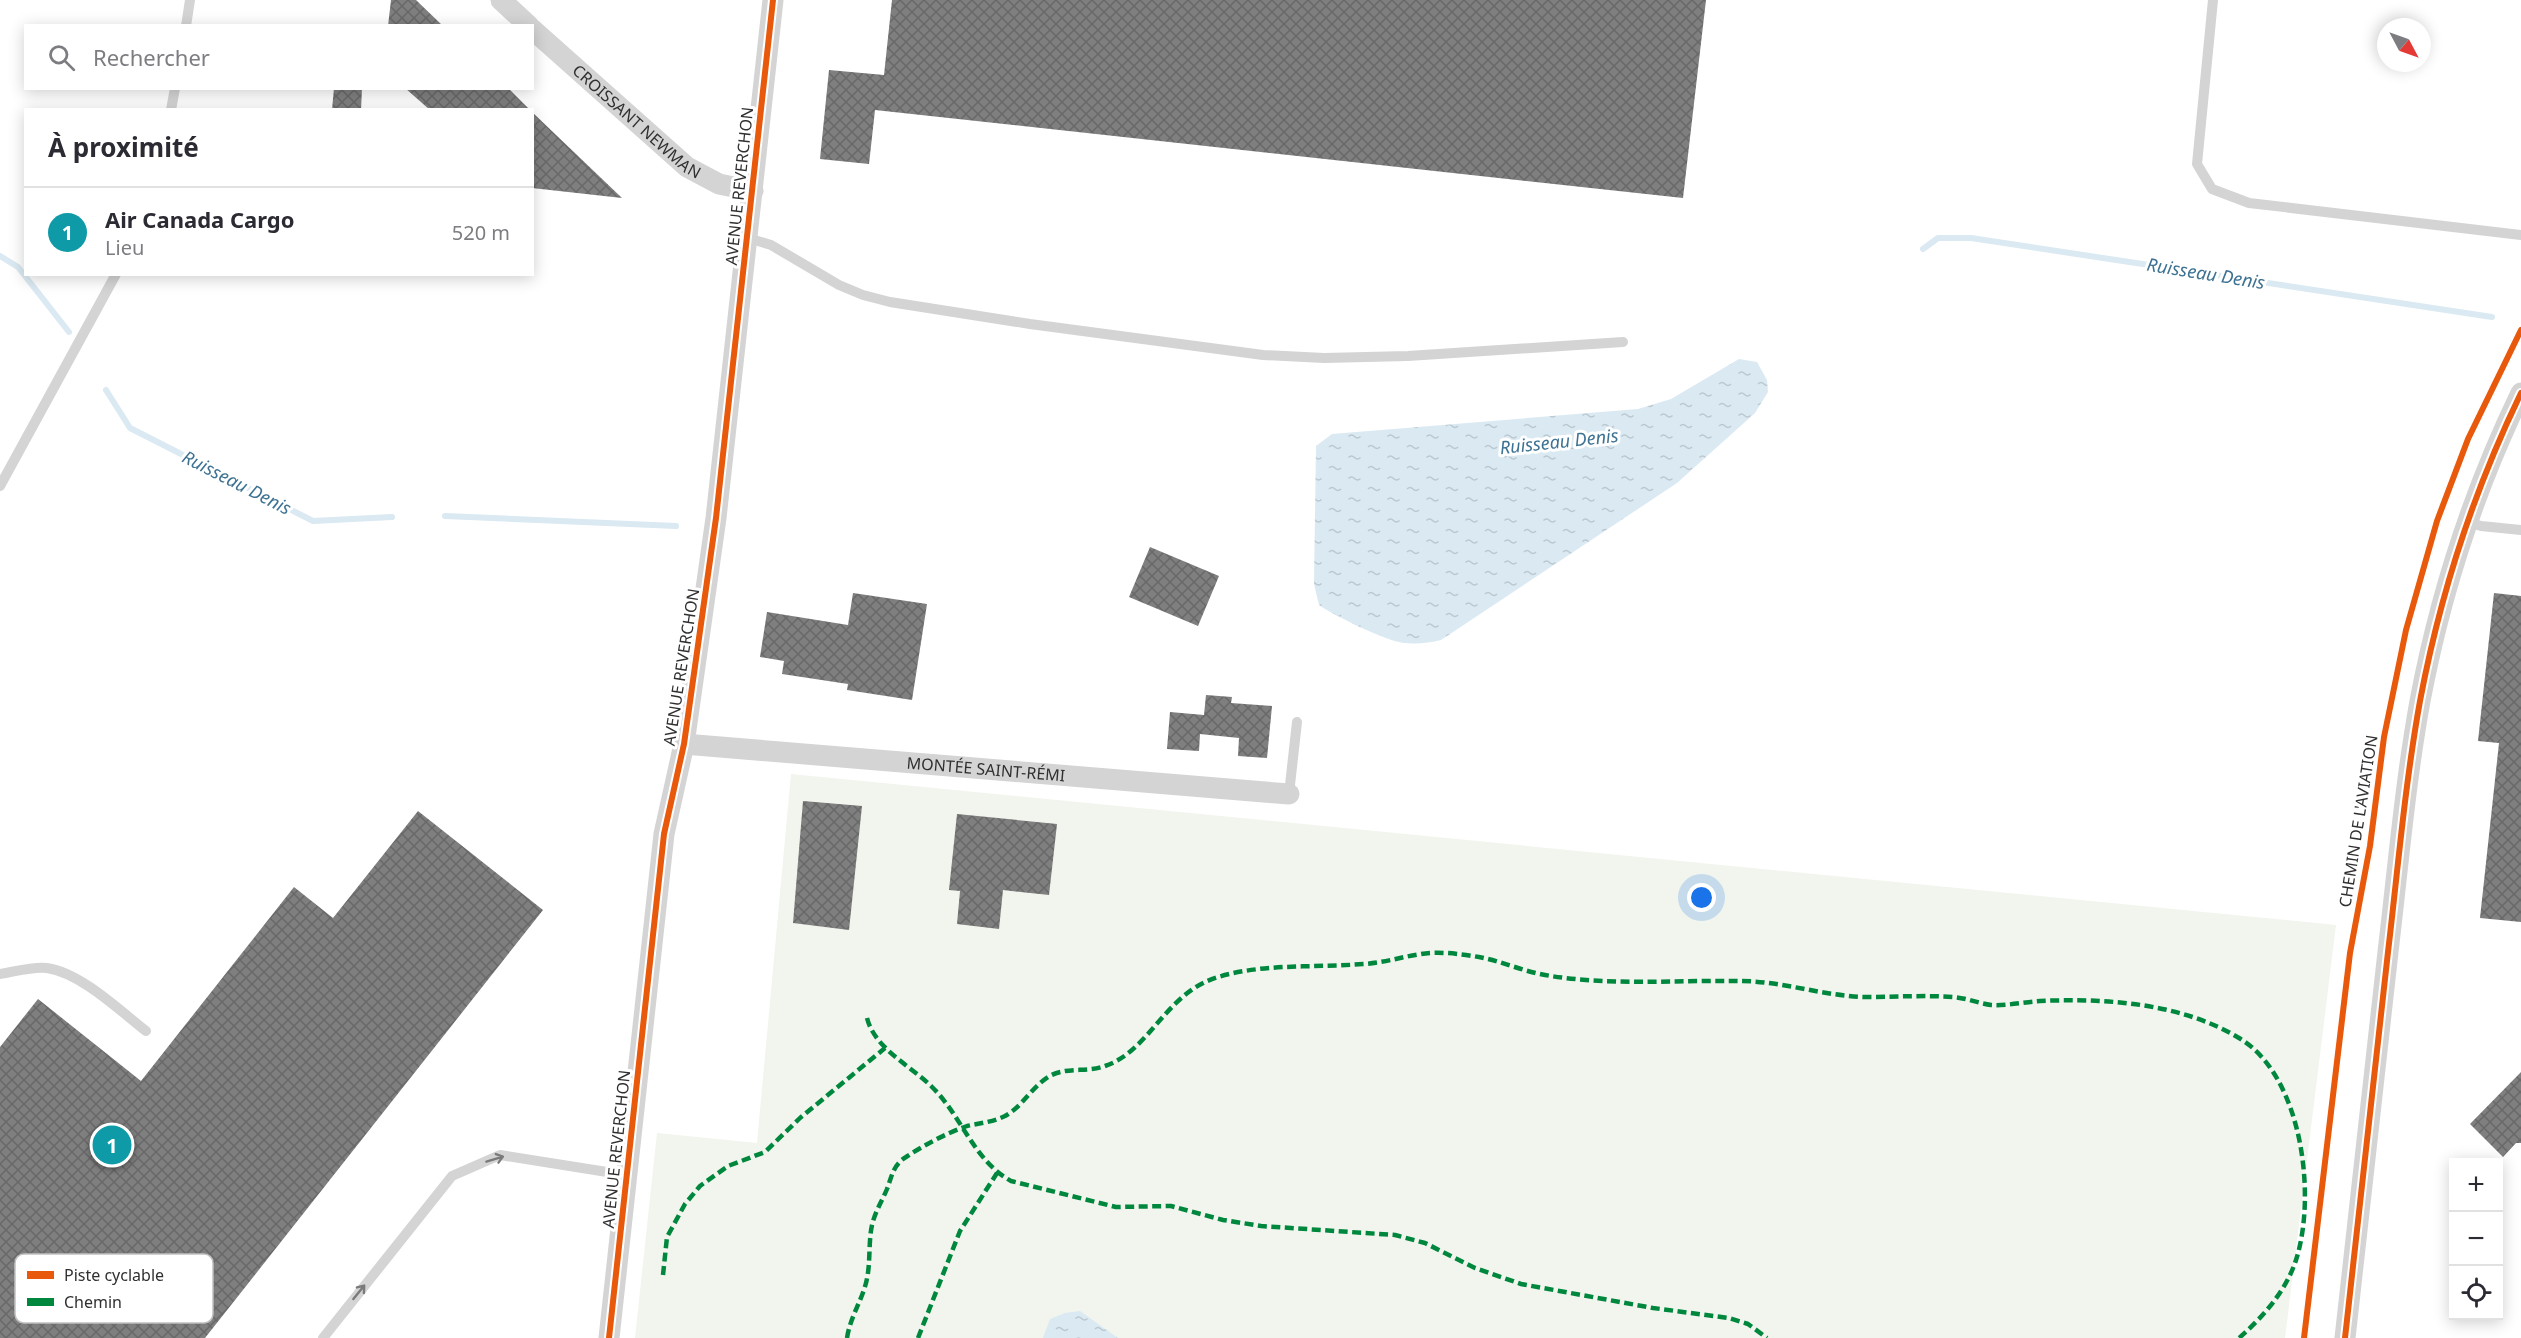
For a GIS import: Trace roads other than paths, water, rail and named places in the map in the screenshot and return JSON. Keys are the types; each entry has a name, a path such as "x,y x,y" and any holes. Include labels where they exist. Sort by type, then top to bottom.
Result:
{"street":[{"path":"501,0 527,24"},
{"name":"AVENUE REVERCHON","path":"609,1338 664,834 684,744 716,518 773,0"},
{"name":"CROISSANT NEWMAN","path":"534,31 687,167 719,184 753,192"},
{"path":"2345,1338 2411,759 2437,627 2468,522 2496,447 2521,393"},
{"name":"MONTÉE SAINT-RÉMI","path":"684,744 1289,794"}],"lane":[{"path":"186,24 190,0"},
{"path":"2213,0 2197,164 2212,189 2249,202 2521,235"},
{"path":"171,108 175,90"},
{"path":"748,238 771,245 839,285 863,295 890,302 1030,324 1263,355 1324,358 1408,356 1623,342"},
{"path":"0,486 115,276"},
{"path":"2468,522 2481,526 2521,530"},
{"path":"1289,794 1297,722"},
{"path":"0,974 45,968 61,972 77,979 146,1030"},
{"path":"323,1338 452,1176 500,1155 626,1175"}],"water":[{"path":"1739,359 1757,362 1767,380 1768,392 1755,413 1677,483 1441,640 1428,643 1404,643 1385,638 1319,605 1314,584 1316,446 1332,434 1638,409 1671,399"},
{"path":"1080,1311 1118,1338 1043,1338 1050,1319 1065,1313"}],"waterway":[{"name":"Ruisseau Denis","path":"1923,249 1938,238 1971,238 2492,317"},
{"name":"Ruisseau Denis","path":"0,256 18,267 24,275"},
{"name":"Ruisseau Denis","path":"25,276 69,332"},
{"name":"Ruisseau Denis","path":"106,390 130,428 313,521 392,517"},
{"name":"Ruisseau Denis","path":"445,516 676,526"}],"place":[{"name":"Air Canada Cargo","path":"112,1145"}]}
